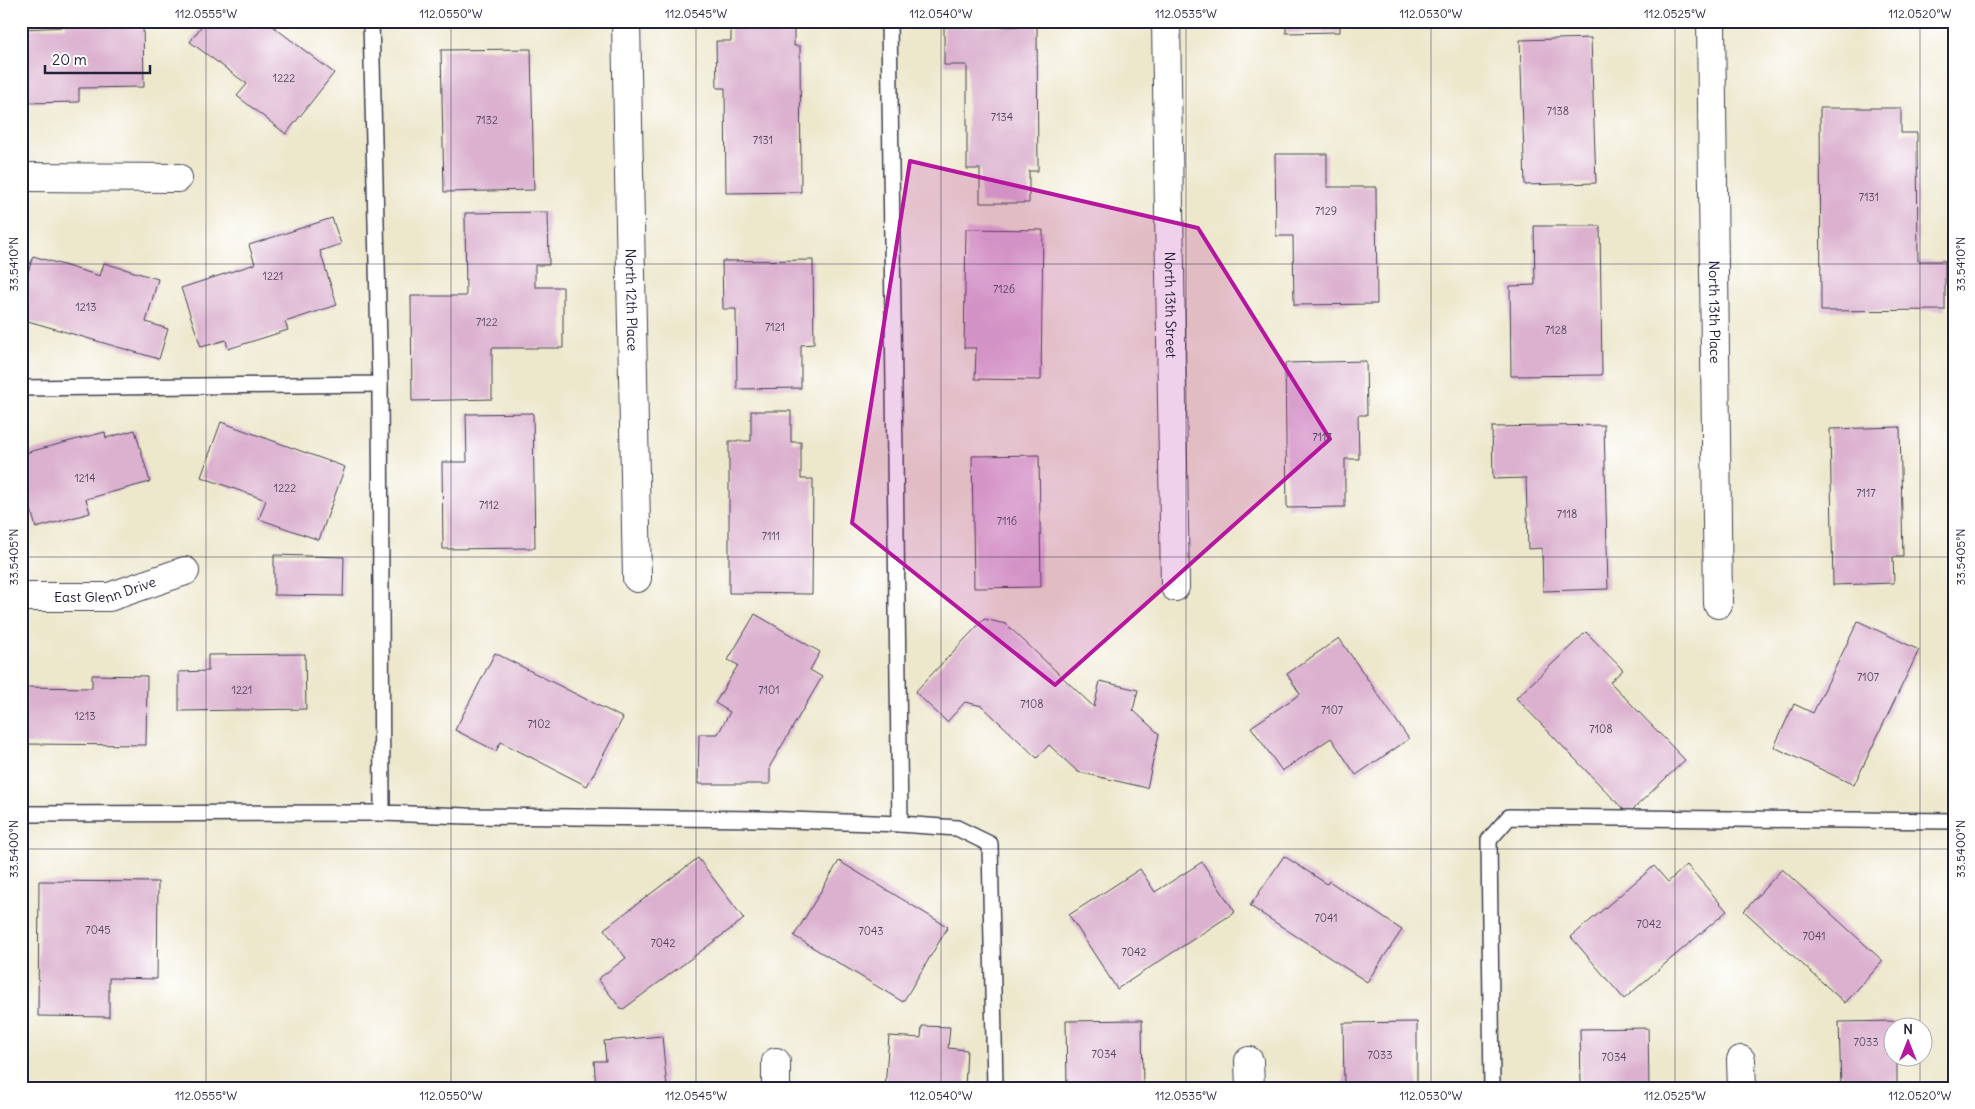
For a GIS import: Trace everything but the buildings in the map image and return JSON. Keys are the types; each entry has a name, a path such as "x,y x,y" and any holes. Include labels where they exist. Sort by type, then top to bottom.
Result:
{"street":[{"name":"North 12th Place","path":"626,21 637,578"},
{"name":"North 13th Street","path":"1166,21 1175,587"},
{"name":"North 13th Place","path":"1711,21 1718,604"},
{"path":"21,177 178,178"},
{"name":"East Glenn Drive","path":"21,597 108,597 185,571"},
{"path":"1742,1060 1742,1088"},
{"path":"1249,1061 1250,1088"}],"lane":[{"path":"371,21 380,384 382,813"},
{"path":"889,21 900,824"},
{"path":"21,388 380,384"},
{"path":"21,814 382,813 467,816 762,819 957,828 990,844 995,1088"},
{"path":"1492,1088 1489,840 1509,818 1954,821"}],"highlighted area":[{"path":"910,161 1198,228 1330,439 1055,685 852,523"}]}
